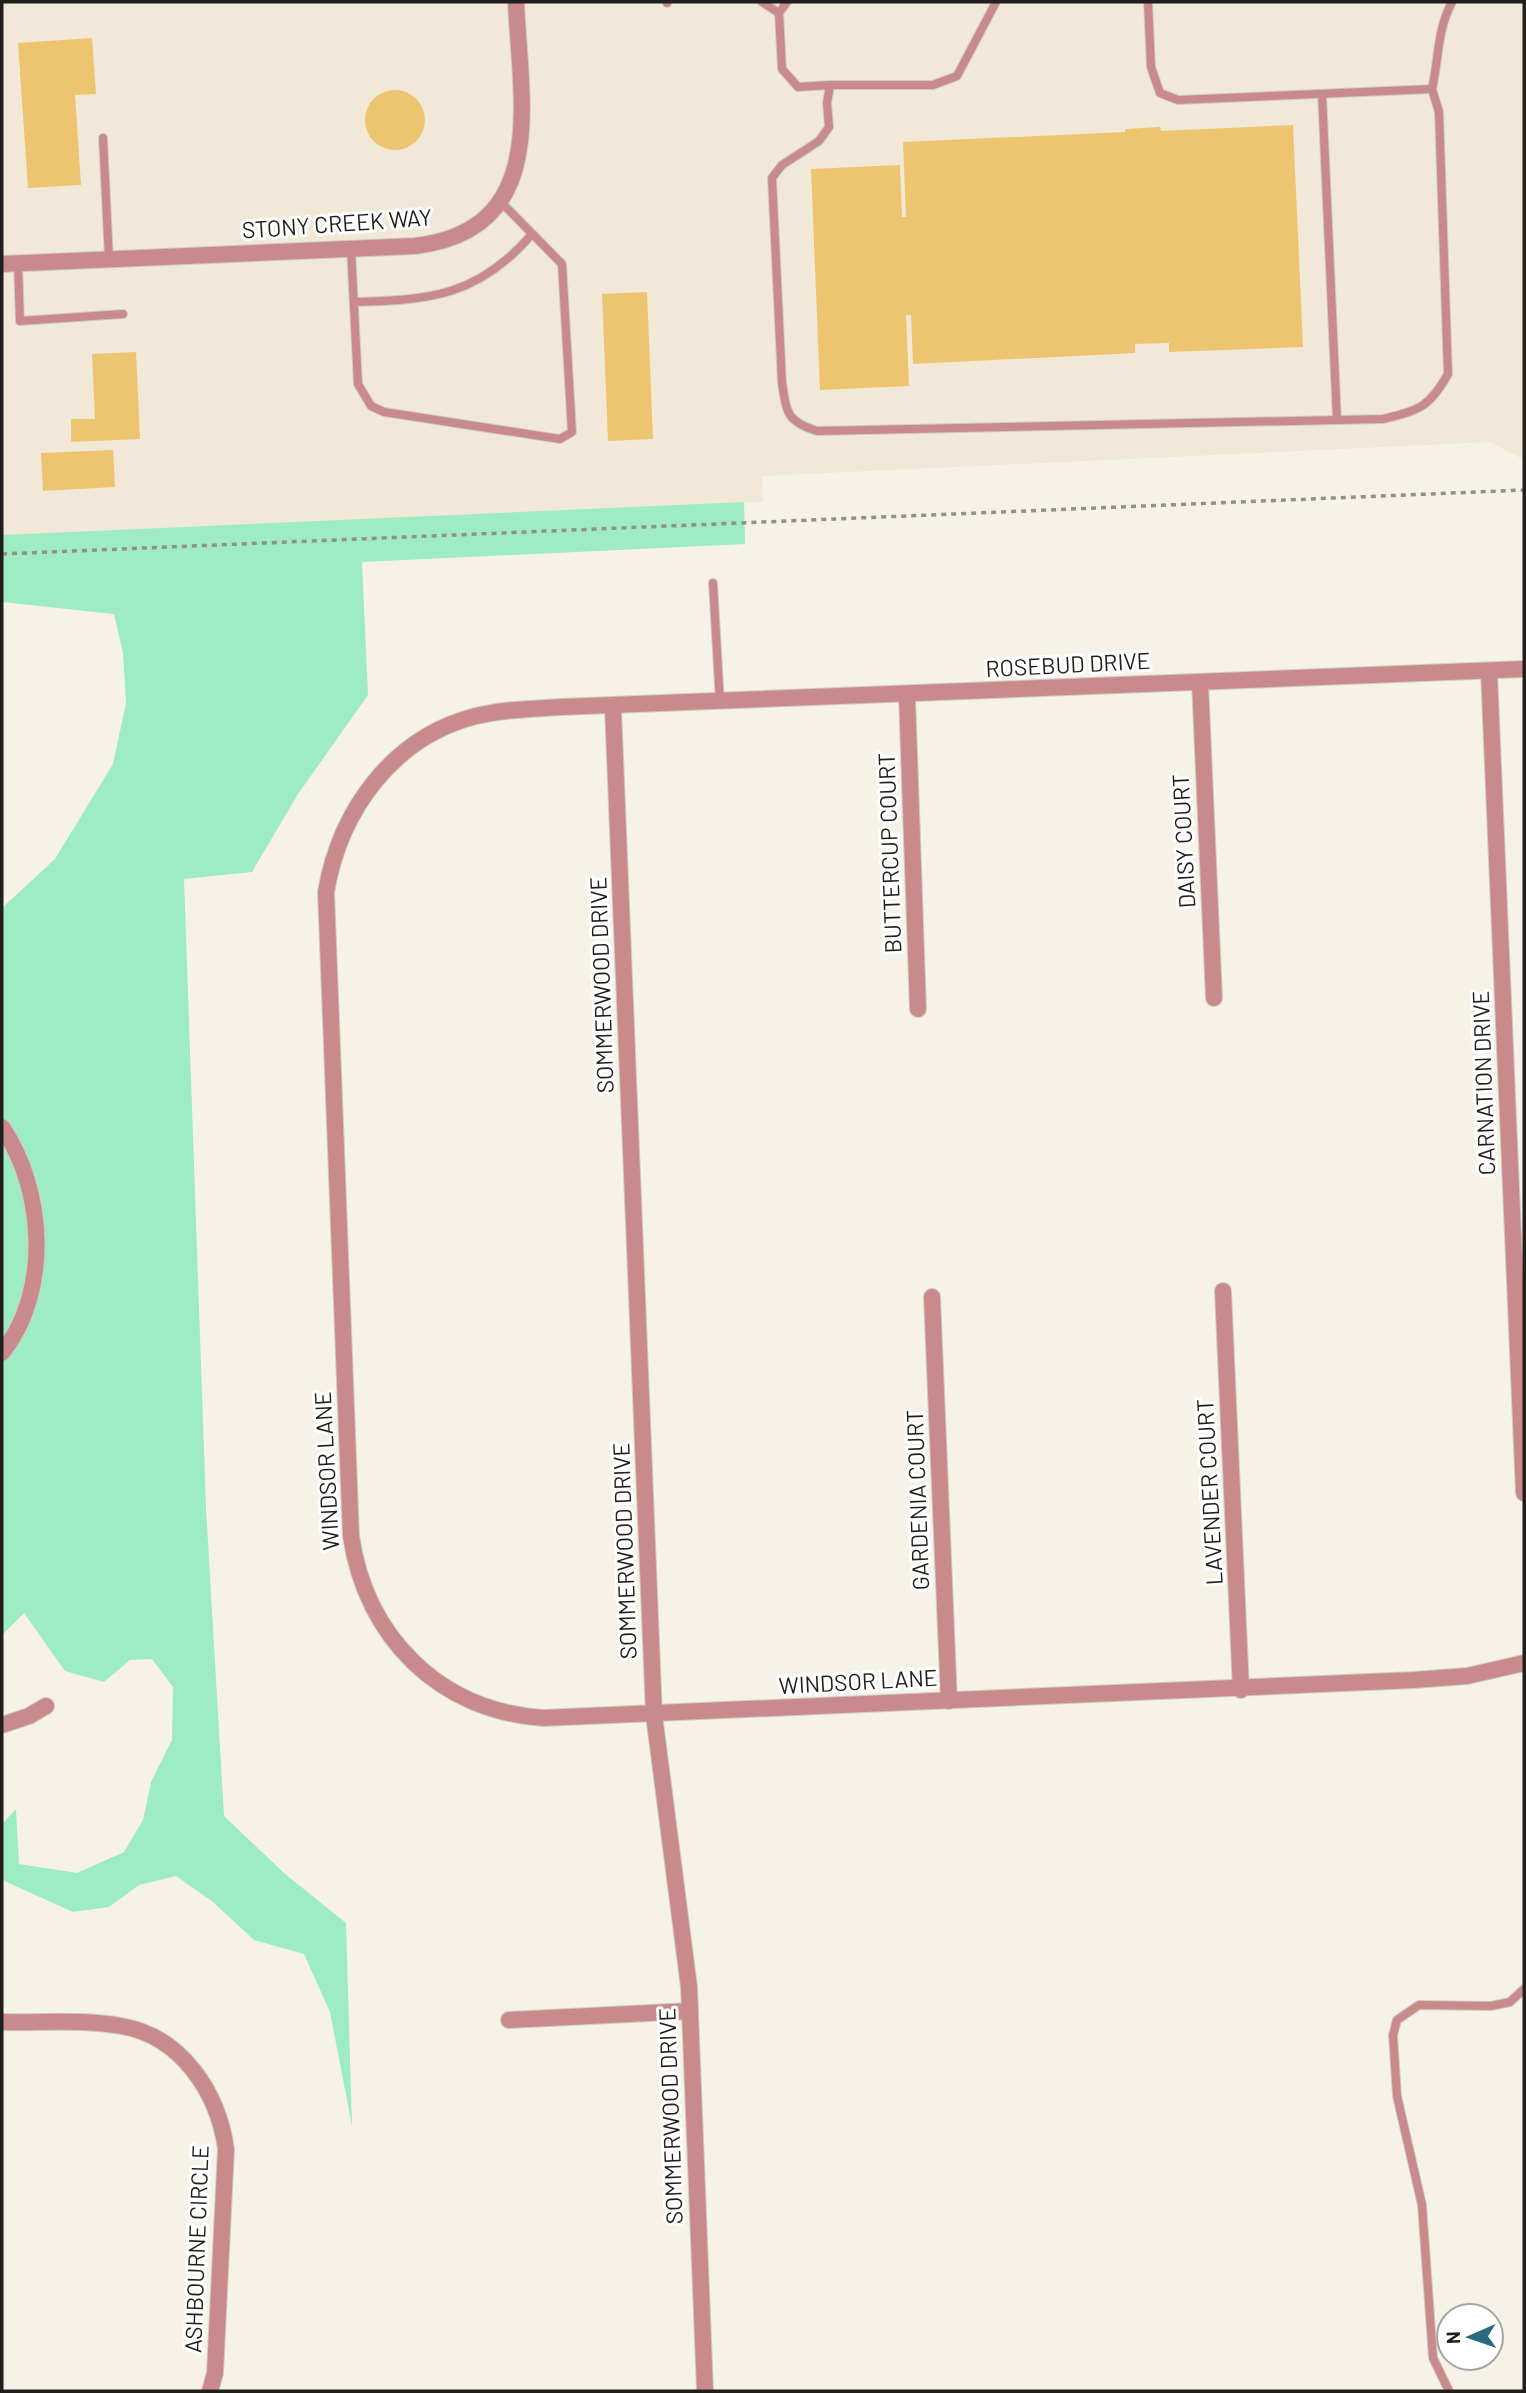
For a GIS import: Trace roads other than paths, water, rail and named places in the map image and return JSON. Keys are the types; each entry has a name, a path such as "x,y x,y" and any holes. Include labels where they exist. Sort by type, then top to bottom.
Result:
{"street":[{"name":"STONY CREEK WAY","path":"10,263 351,249 435,244 452,238 483,220 500,201 513,181 520,156 516,2"},
{"name":"ROSEBUD DRIVE","path":"613,708 1524,669"},
{"name":"CARNATION DRIVE","path":"1489,672 1524,1493"},
{"name":"DAISY COURT","path":"1200,682 1214,998"},
{"name":"BUTTERCUP COURT","path":"907,696 918,1009"},
{"name":"SOMMERWOOD DRIVE","path":"613,708 654,1716 690,2011 705,2391"},
{"name":"WINDSOR LANE","path":"613,708 500,712 448,725 422,738 398,755 377,777 352,813 337,846 326,892 351,1536 365,1595 389,1638 406,1658 447,1689 492,1710 519,1716 654,1716 1241,1690 1467,1676 1524,1663"},
{"path":"2,1127 12,1143 31,1194 36,1246 29,1297 20,1323 2,1353"},
{"name":"LAVENDER COURT","path":"1223,1291 1241,1690"},
{"name":"GARDENIA COURT","path":"932,1297 949,1701"},
{"path":"2,1725 29,1716 46,1706"},
{"path":"509,2020 690,2011"},
{"name":"ASHBOURNE CIRCLE","path":"2,2022 123,2026 167,2046 202,2080 218,2114 226,2149 215,2373 210,2391"}],"lane":[{"path":"762,2 779,13"},
{"path":"786,2 779,13 782,69 798,86 933,85 957,76 996,2"},
{"path":"1148,2 1151,68 1160,93 1178,100 1432,89"},
{"path":"830,85 829,127 818,141 782,164 772,178 782,383 787,413 796,424 817,431 1383,419 1418,411 1435,397 1448,374 1439,112 1432,89 1438,65 1441,23 1452,2"},
{"path":"1322,94 1337,420"},
{"path":"103,138 109,259"},
{"path":"351,249 358,384 371,406 384,412 560,439 567,437 572,432 562,264 500,201"},
{"path":"354,302 405,301 449,293 481,279 511,259 532,234"},
{"path":"10,263 20,321 122,314"},
{"path":"713,583 720,703"},
{"path":"1449,2391 1433,2358 1422,2205 1397,2095 1393,2035 1397,2020 1419,2005 1491,2006 1510,2001 1524,1989"}]}
